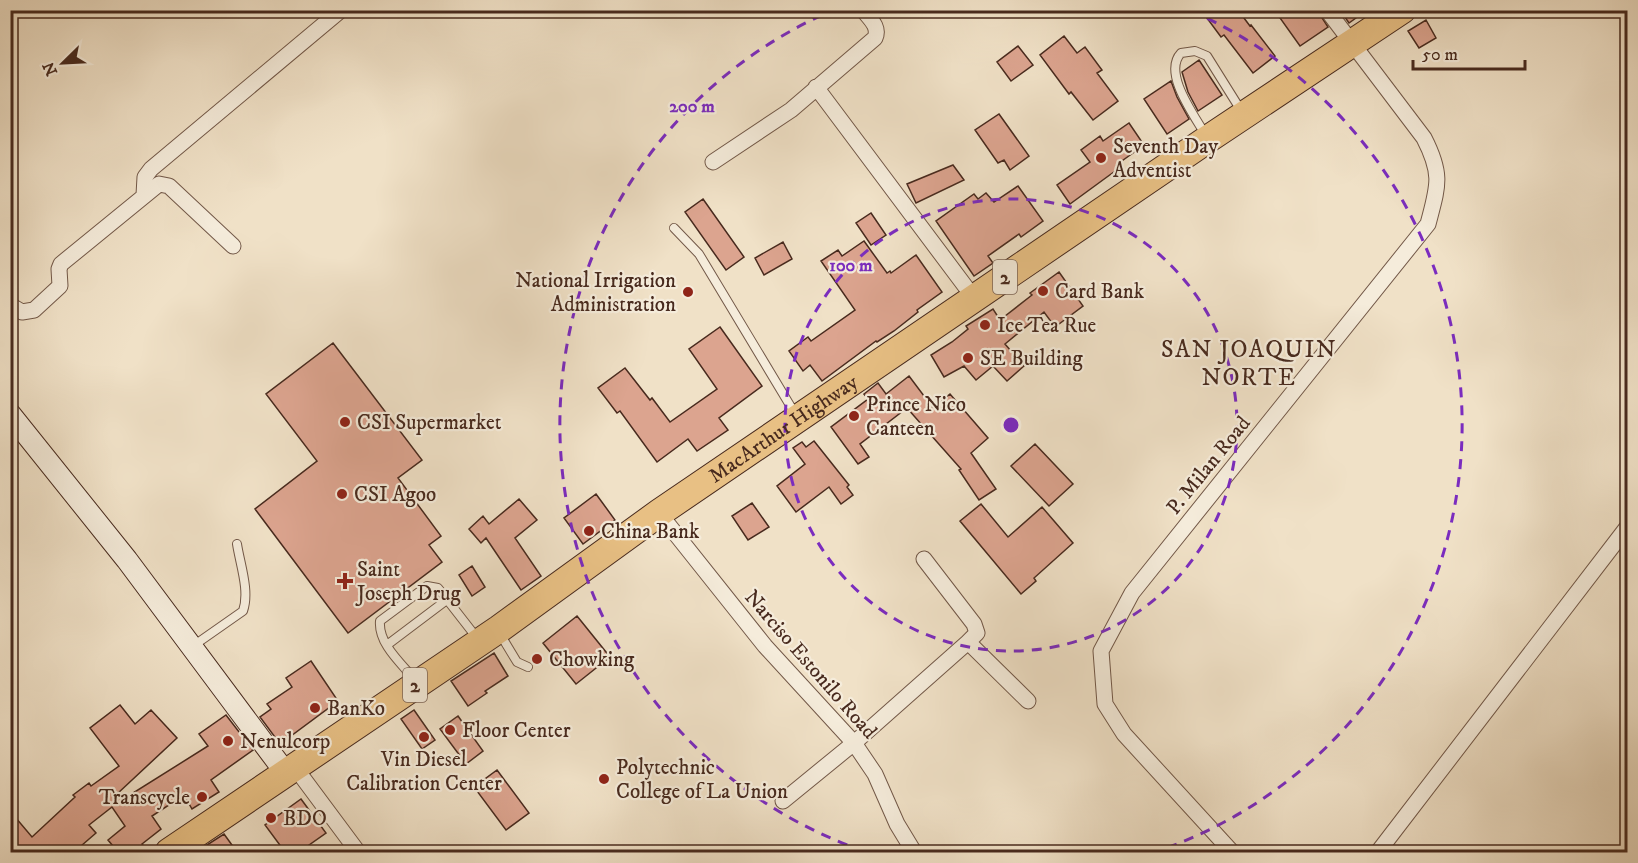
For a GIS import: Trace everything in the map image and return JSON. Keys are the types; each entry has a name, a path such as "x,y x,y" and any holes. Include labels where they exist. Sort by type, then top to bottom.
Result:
{"highway":[{"name":"MacArthur Highway","path":"169,852 289,769 490,636 659,513 1208,139 1402,10"}],"street":[{"path":"144,195 145,177 151,169 341,10"},
{"path":"713,162 791,110 875,38 876,26 863,10"},
{"name":"P. Milan Road","path":"1232,852 1124,734 1105,704 1101,651 1132,593 1428,224 1438,186 1434,158 1424,138 1327,10"},
{"path":"816,87 974,298"},
{"path":"10,304 22,312 34,310 58,290 61,264 159,184 169,186 233,246"},
{"path":"10,414 127,560 192,647 358,852"},
{"name":"Narciso Estonilo Road","path":"659,513 765,646 854,743 875,774 897,824 914,852"},
{"path":"1378,852 1628,526"},
{"path":"783,801 854,743 977,633 975,624 924,559"},
{"path":"968,642 1028,701"}],"lane":[{"path":"1208,139 1179,86 1175,64 1176,58 1181,53 1195,51 1207,56 1244,116"},
{"path":"674,228 699,254 785,397 800,417"},
{"path":"192,647 243,611 246,604 245,590 237,544"},
{"path":"418,683 387,645 380,628 380,621 427,586 438,588 447,599 490,636 502,640 517,662 528,667"},
{"path":"387,645 447,599"}],"building":[{"path":"1201,10 1238,10 1275,56 1253,73 1224,35 1221,37"},
{"path":"1290,10 1317,10 1328,27 1300,46 1280,18"},
{"path":"1340,10 1367,10 1349,23"},
{"path":"1426,20 1436,38 1419,48 1408,31"},
{"path":"1064,36 1077,53 1085,47 1102,70 1097,73 1118,101 1093,120 1071,92 1069,94 1040,55"},
{"path":"1018,46 1033,65 1011,81 997,62"},
{"path":"1199,60 1222,95 1198,111 1188,92 1182,72"},
{"path":"1171,81 1189,119 1167,134 1144,99"},
{"path":"999,114 1029,156 1010,170 1004,160 998,163 975,130"},
{"path":"1129,123 1144,145 1119,163 1122,166 1070,204 1057,185 1090,162 1081,150 1100,136 1103,141"},
{"path":"953,165 964,180 916,203 907,184"},
{"path":"1018,186 1043,221 1021,237 1019,234 988,256 993,263 974,276 936,221 974,194 978,199 986,193 994,202"},
{"path":"703,199 744,257 726,270 685,212"},
{"path":"871,213 886,235 871,245 856,223"},
{"path":"864,241 887,273 890,271 891,273 916,255 942,292 894,331 876,341 822,381 810,365 803,371 789,351 808,337 811,341 855,310 821,261 838,250 842,256"},
{"path":"783,242 792,259 764,275 755,258"},
{"path":"1059,272 1083,306 1055,327 1044,312 1005,344 1024,366 1007,381 993,366 976,380 964,366 944,377 931,355 968,329 966,326 993,309 1000,320 1032,295 1030,293"},
{"path":"720,327 762,386 719,418 728,430 697,451 688,439 657,462 620,411 617,413 598,388 625,368 670,422 717,389 689,349"},
{"name":"CSI Agoo","path":"333,343 422,460 398,478 441,536 429,545 442,562 348,633 255,509 317,461 266,394"},
{"path":"909,376 933,408 950,394 988,438 971,453 996,489 979,500 959,470 961,469 907,408 860,444 869,457 858,464 831,427 868,399 864,394 878,383 886,394"},
{"path":"814,441 849,485 847,487 853,495 841,504 829,487 796,512 777,486 805,464 793,448 802,442 806,447"},
{"path":"1035,444 1073,484 1049,506 1011,466"},
{"path":"596,494 615,520 583,544 564,518"},
{"path":"519,499 537,520 515,538 541,576 521,590 486,538 481,543 469,529 483,516 489,524"},
{"path":"752,503 769,527 748,540 732,516"},
{"path":"981,504 1008,537 1042,507 1073,543 1034,578 1036,581 1021,594 960,521"},
{"path":"472,566 485,587 472,596 459,575"},
{"path":"577,616 610,657 576,684 543,643"},
{"path":"494,653 508,676 468,706 451,681"},
{"path":"311,661 338,701 287,739 289,743 283,748 260,717 271,709 267,704 292,687 286,678"},
{"path":"120,705 135,724 151,710 177,738 117,794 122,800 208,746 199,734 226,715 253,750 211,780 219,792 192,809 184,795 152,816 161,829 142,844 144,846 134,852 118,852 108,840 125,826 112,807 89,825 96,833 74,852 10,852 10,811 32,837 75,797 73,795 89,783 91,786 119,766 90,728"},
{"path":"414,710 435,740 422,749 401,719"},
{"path":"458,716 483,751 466,764 440,729"},
{"path":"497,770 529,813 506,830 474,787"},
{"path":"301,799 326,833 299,852 285,852 265,825"},
{"path":"224,834 237,852 196,852"}],"place":[{"name":"Seventh Day Adventist","path":"1101,158"},
{"name":"Card Bank","path":"1043,291"},
{"name":"National Irrigation Administration","path":"688,292"},
{"name":"Ice Tea Rue","path":"985,325"},
{"name":"SE Building","path":"968,358"},
{"name":"Prince Nico Canteen","path":"854,416"},
{"name":"CSI Supermarket","path":"345,422"},
{"name":"CSI Agoo","path":"342,494"},
{"name":"China Bank","path":"589,531"},
{"name":"Saint Joseph Drug","path":"345,581"},
{"name":"Chowking","path":"537,659"},
{"name":"BanKo","path":"315,708"},
{"name":"Floor Center","path":"450,730"},
{"name":"Vin Diesel Calibration Center","path":"424,737"},
{"name":"Nenulcorp","path":"228,741"},
{"name":"Polytechnic College of La Union","path":"604,779"},
{"name":"Transcycle","path":"202,797"},
{"name":"BDO","path":"271,818"}],"district":[{"name":"SAN JOAQUIN NORTE","path":"1249,363"}]}
